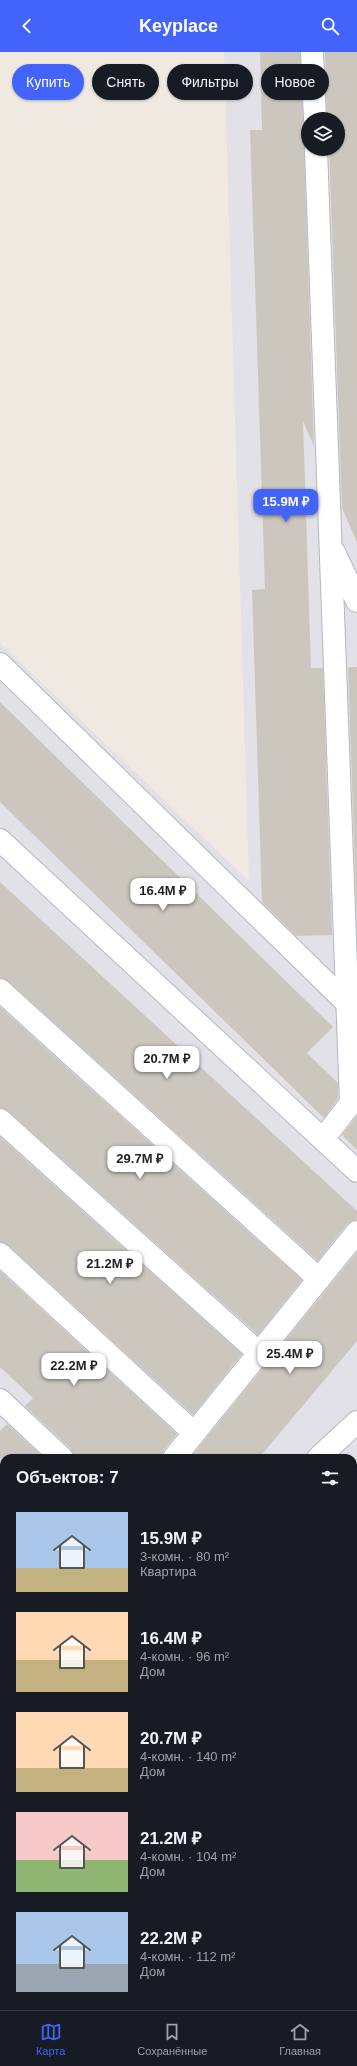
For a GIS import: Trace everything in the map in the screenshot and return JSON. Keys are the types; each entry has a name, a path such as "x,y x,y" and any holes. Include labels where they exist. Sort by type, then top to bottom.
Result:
{"lane":[{"path":"312,52 315,112"},
{"path":"316,156 351,1103 323,1139"},
{"path":"330,544 357,601"},
{"path":"0,664 347,1003"},
{"path":"0,840 357,1171"},
{"path":"0,990 319,1279"},
{"path":"0,1120 259,1353"},
{"path":"177,1454 357,1232"},
{"path":"0,1254 194,1433"},
{"path":"1,1404 57,1454"},
{"path":"322,1454 357,1422"}],"shaded area":[{"path":"224,52 357,52 357,1454 0,1454 0,643 249,881 225,100 253,100 253,64 224,64"}],"building":[{"path":"260,52 300,52 301,64 261,64 261,91"},
{"path":"325,52 357,52 357,542 342,508 329,156 345,156 345,112 327,112 326,100 329,100 329,64 325,64"},
{"path":"261,100 302,100 301,156 304,156 314,446 303,421 311,668 323,668 332,935 296,936 262,902 252,590 265,589 250,130 262,130"},
{"path":"348,667 357,667 357,926"},
{"path":"0,702 333,1027 307,1053 338,1083 338,1099 324,1118 0,802"},
{"path":"0,882 357,1211 357,1220 347,1224 318,1261 8,981 0,978"},
{"path":"0,1007 302,1280 258,1335 8,1111 0,1108"},
{"path":"357,1116 357,1150 342,1135"},
{"path":"0,1137 242,1354 193,1415 8,1245 0,1242"},
{"path":"357,1252 357,1341 262,1454 193,1454"},
{"path":"0,1271 177,1434 164,1450 163,1454 73,1454 71,1449 25,1406 33,1398 0,1367"},
{"path":"7,1424 40,1454 0,1454 0,1431"}]}
